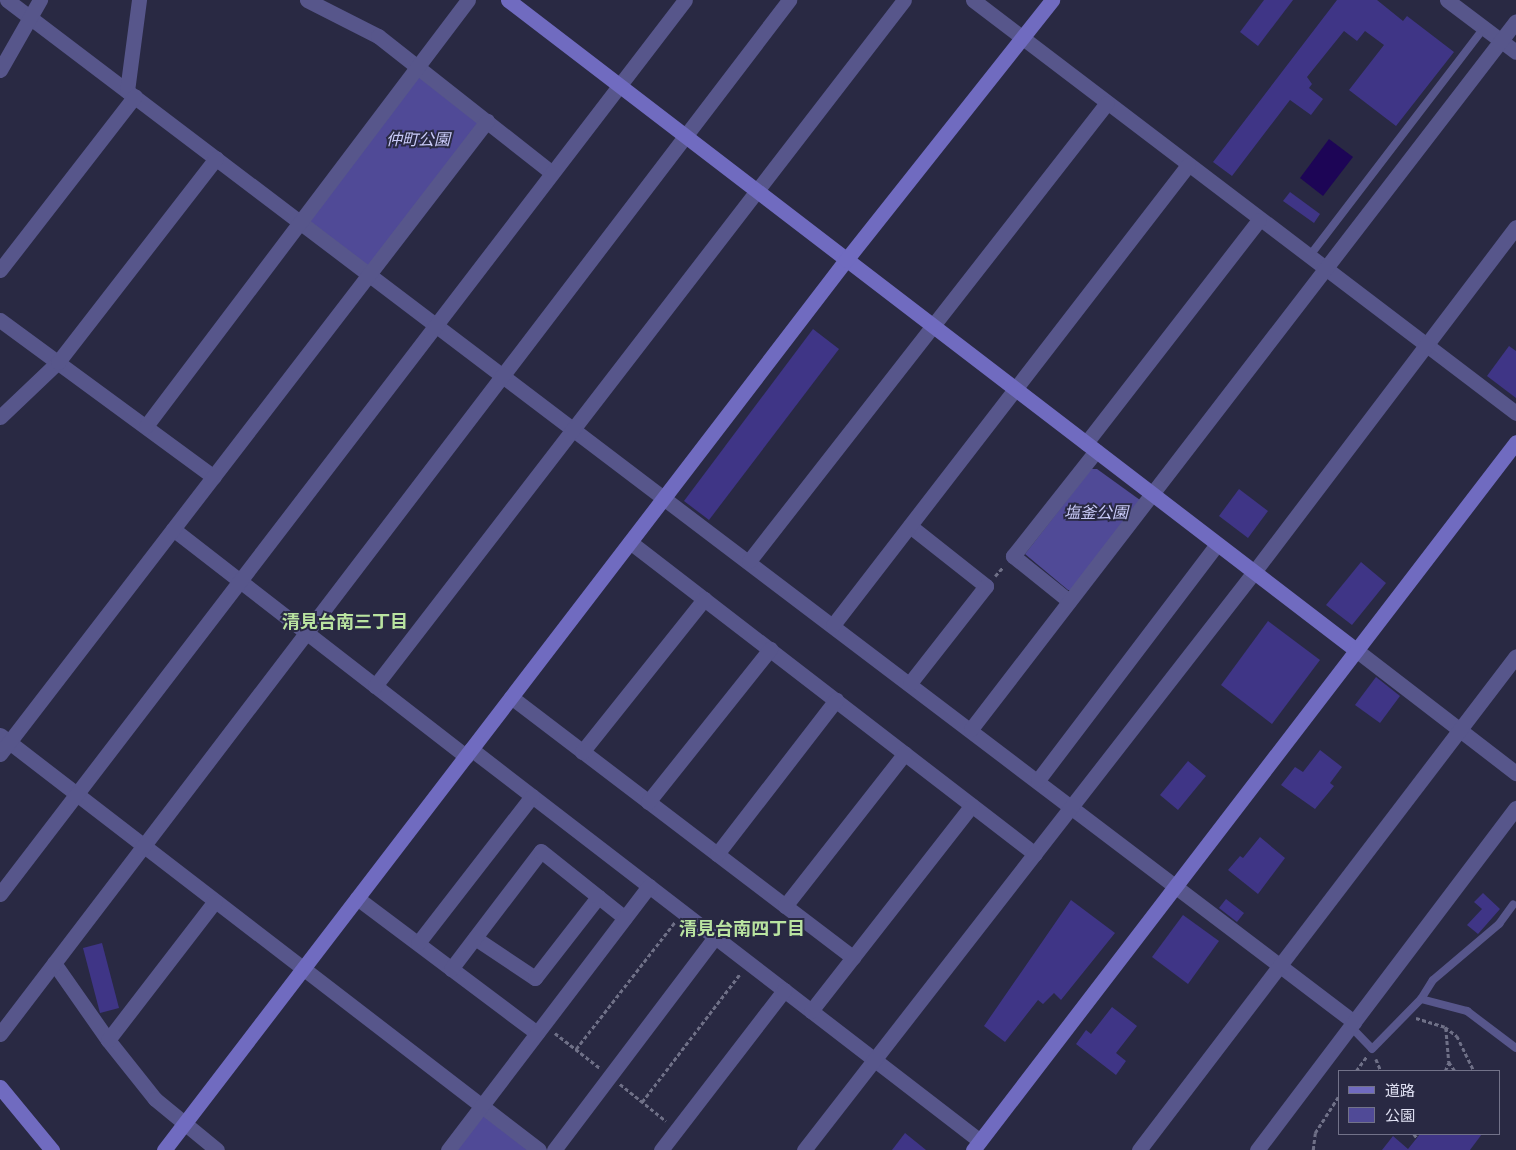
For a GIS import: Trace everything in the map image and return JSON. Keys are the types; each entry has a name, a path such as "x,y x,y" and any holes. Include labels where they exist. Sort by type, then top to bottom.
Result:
{"street":[{"path":"7,0 1176,884 1352,1024"},
{"path":"0,70 40,0"},
{"path":"0,270 131,94 139,0"},
{"path":"307,0 378,36 419,66 552,173"},
{"path":"146,426 468,0"},
{"path":"508,0 1516,773"},
{"path":"0,1034 789,0"},
{"path":"375,686 904,0"},
{"path":"973,0 1308,258 1516,413"},
{"path":"164,1150 846,260 1052,0"},
{"path":"1447,0 1516,52"},
{"path":"0,894 619,86 679,2"},
{"path":"971,729 1516,21"},
{"path":"749,561 1107,103"},
{"path":"488,121 214,477 3,744 76,794 539,1150"},
{"path":"0,418 58,362 216,158"},
{"path":"834,625 1188,165"},
{"path":"1069,601 1013,556 1259,220"},
{"path":"804,1150 1254,572 1516,227"},
{"path":"0,320 214,477"},
{"path":"173,529 375,686 468,753 532,796 874,1060 981,1147 1176,884 1516,442"},
{"path":"910,526 986,586 910,683"},
{"path":"630,542 1035,854"},
{"path":"1038,780 1217,544"},
{"path":"582,752 704,599"},
{"path":"648,802 770,649"},
{"path":"1139,1150 1516,656"},
{"path":"511,698 853,958"},
{"path":"717,854 836,700"},
{"path":"785,906 905,753"},
{"path":"418,944 532,796"},
{"path":"811,1011 972,805"},
{"path":"1257,1150 1516,808"},
{"path":"451,969 541,851 624,918"},
{"path":"448,1150 649,886"},
{"path":"475,938 535,978 598,897"},
{"path":"357,898 451,969 540,1029"},
{"path":"108,1040 215,901"},
{"path":"554,1150 715,937"},
{"path":"54,963 108,1040 155,1099 184,1125 217,1150"},
{"path":"661,1150 784,990"},
{"path":"0,1087 52,1150"}],"lane":[{"path":"1308,258 1484,28"},
{"path":"1352,1024 1372,1049 1421,999 1433,980 1499,924 1513,905"},
{"path":"1421,999 1467,1011 1516,1048"}],"path":[{"path":"986,586 1013,556"},
{"path":"576,1049 682,912"},
{"path":"642,1102 748,963"},
{"path":"1405,1016 1445,1026 1457,1036 1474,1070"},
{"path":"1445,1026 1449,1062 1445,1070"},
{"path":"540,1029 576,1049 677,1130"},
{"path":"1449,1062 1455,1070"},
{"path":"1313,1150 1315,1133 1338,1097"}],"green space":[{"name":"仲町公園","path":"419,66 487,121 370,274 300,222"},
{"name":"塩釜公園","path":"1091,469 1097,469 1140,500 1073,590 1068,590 1025,554"},
{"path":"483,1114 530,1150 455,1150"}],"shaded area":[{"path":"1329,139 1353,157 1323,196 1300,178"}],"building":[{"path":"1264,0 1293,0 1258,46 1240,32"},
{"path":"1337,0 1377,0 1403,21 1407,16 1454,52 1396,126 1349,90 1384,45 1365,31 1357,41 1344,31 1307,77 1312,84 1309,88 1323,99 1311,115 1290,100 1232,176 1213,162"},
{"path":"1290,192 1320,214 1314,223 1283,201"},
{"path":"813,329 839,349 709,520 684,501"},
{"path":"1509,346 1516,351 1516,398 1487,376"},
{"path":"1239,489 1268,511 1248,538 1219,516"},
{"path":"1361,562 1386,583 1352,625 1326,605"},
{"path":"1268,621 1320,660 1272,724 1221,685"},
{"path":"1376,677 1400,696 1380,723 1355,705"},
{"path":"1320,750 1342,767 1330,783 1334,786 1315,809 1281,785 1295,767 1303,772"},
{"path":"1188,761 1206,776 1178,810 1160,795"},
{"path":"1260,837 1285,858 1258,894 1228,870 1240,856 1243,858"},
{"path":"1483,893 1500,909 1478,934 1467,925 1482,909 1474,902"},
{"path":"1226,899 1244,913 1237,922 1219,908"},
{"path":"1071,900 1115,933 1061,1000 1054,993 1043,1004 1038,1000 1005,1042 984,1026"},
{"path":"1183,915 1219,941 1188,984 1152,957"},
{"path":"102,943 119,1008 100,1013 83,948"},
{"path":"1112,1007 1137,1026 1116,1053 1126,1061 1116,1075 1076,1044 1086,1030 1091,1034"},
{"path":"905,1133 926,1150 892,1150"},
{"path":"1419,1135 1481,1135 1470,1150 1382,1150 1393,1136 1408,1149"}],"district":[{"name":"清見台南三丁目","path":"345,622"},
{"name":"清見台南四丁目","path":"742,929"}]}
